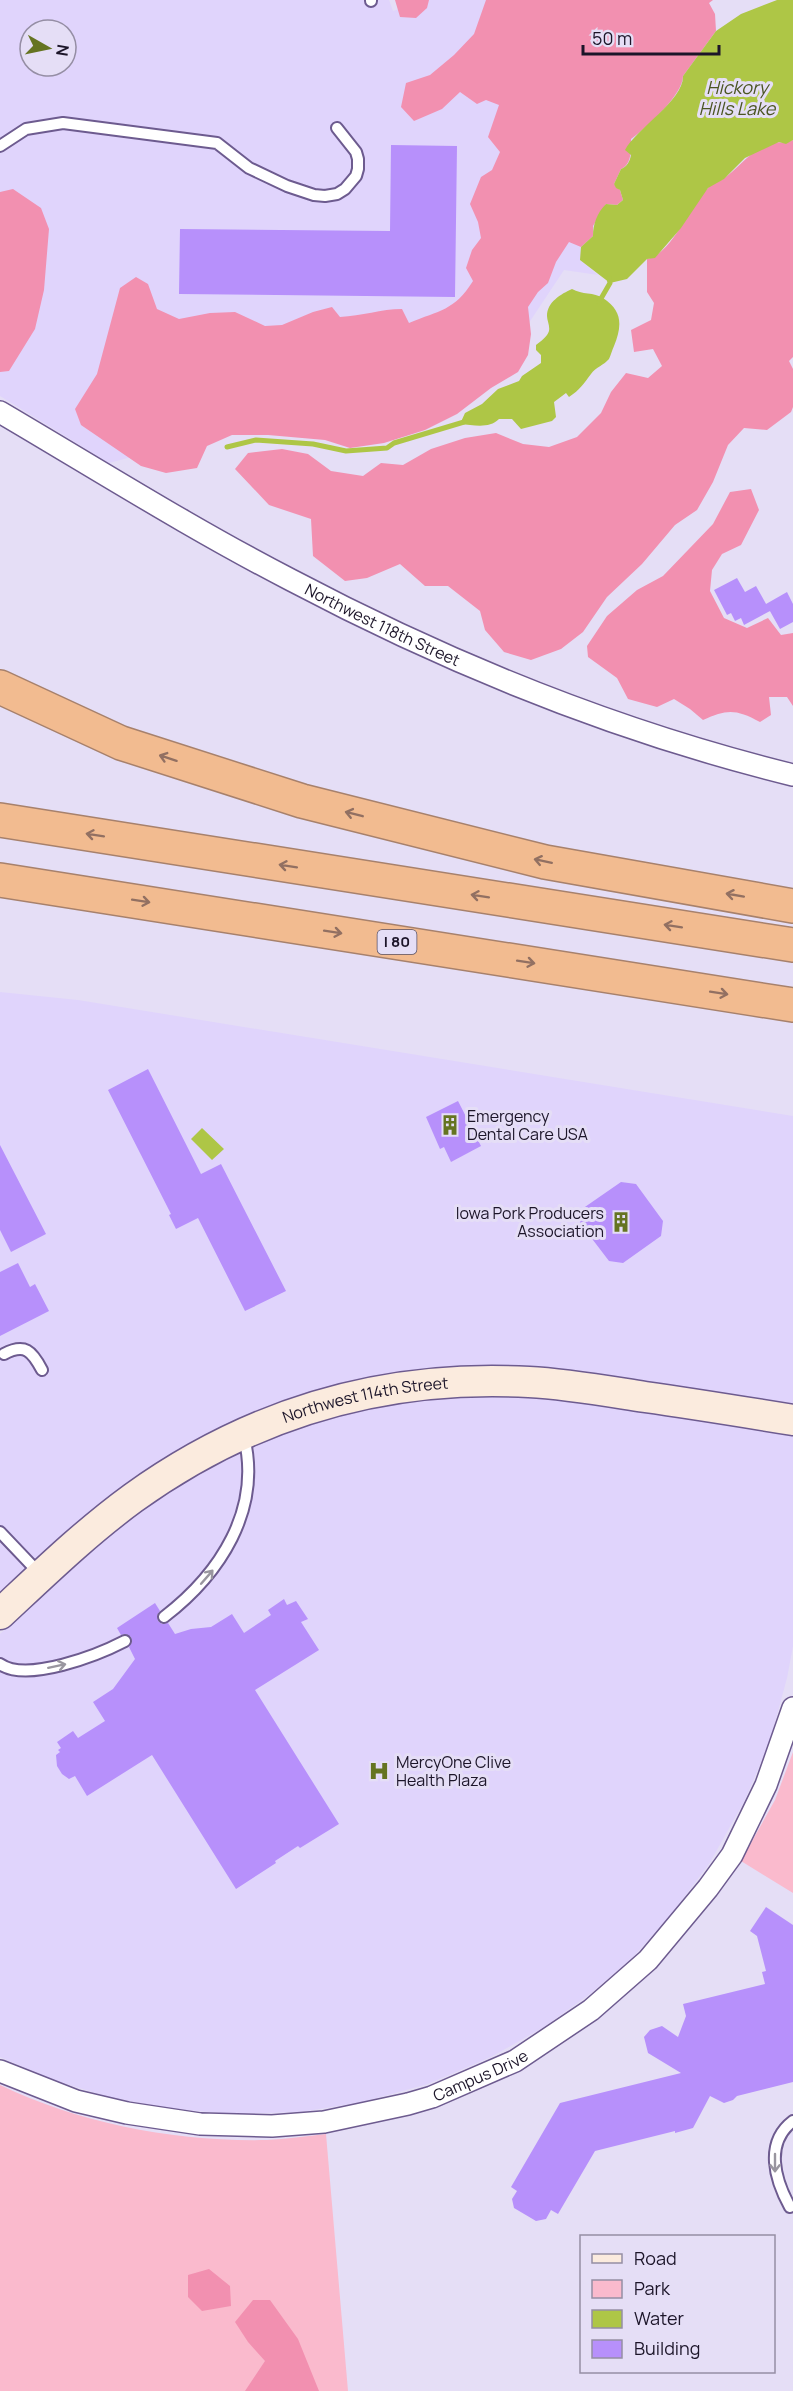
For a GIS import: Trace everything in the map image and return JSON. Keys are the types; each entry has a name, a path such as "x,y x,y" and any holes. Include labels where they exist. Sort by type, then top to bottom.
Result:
{"highway":[{"path":"0,687 121,743 302,801 545,862 793,906"},
{"path":"0,820 793,945"},
{"name":"I 80","path":"0,880 793,1005"},
{"path":"0,897 97,894"}],"street":[{"name":"Northwest 118th Street","path":"0,412 219,541 381,626 476,669 562,702 678,743 793,775"},
{"name":"Northwest 114th Street","path":"0,1614 93,1529 171,1472 243,1432 293,1412 330,1402 450,1381 530,1382 582,1386 793,1420"},
{"name":"Campus Drive","path":"0,2071 76,2101 127,2113 200,2124 272,2126 324,2122 408,2104 432,2097 515,2061 591,2010 648,1960 708,1888 732,1855 766,1785 793,1708"}],"lane":[{"path":"0,146 10,137 27,129 58,123 217,143 249,168 287,186 314,195 325,195 337,194 345,189 356,176 358,169 356,152 338,128"},
{"path":"4,1353 16,1347 24,1349 32,1354 42,1370"},
{"path":"164,1617 198,1587 218,1564 230,1543 243,1509 250,1472 243,1432"},
{"path":"0,1532 41,1576"},
{"path":"0,1664 16,1670 47,1668 86,1658 125,1641"},
{"path":"790,2207 780,2189 774,2161 781,2135 793,2121"}],"shaded area":[{"path":"0,0 389,0 393,11 426,0 547,0 705,48 580,260 598,275 564,270 491,380 244,427 109,463 0,396"},
{"path":"395,0 429,0 427,8 416,18 400,17"},
{"path":"486,0 713,0 709,3 715,14 716,31 683,76 671,101 631,139 629,160 621,169 614,184 620,190 623,200 617,205 606,204 593,226 593,236 581,247 569,242 556,262 548,283 538,292 528,307 531,334 528,355 518,372 491,388 457,414 425,430 384,443 350,448 325,440 268,435 232,435 207,446 197,468 166,473 141,466 81,425 75,409 97,374 120,288 136,277 148,284 157,309 179,319 210,313 235,312 265,326 282,325 332,307 340,317 402,309 409,323 446,308 466,291 473,281 466,268 472,250 481,238 478,222 470,204 481,177 492,170 500,152 488,137 499,105 486,100 477,104 460,92 442,109 414,121 401,107 406,83 430,75 474,34"},
{"path":"793,140 793,357 789,361 793,369 791,412 767,430 744,428 728,445 713,482 697,510 675,525 642,564 607,597 583,632 561,649 531,660 504,652 485,630 480,611 448,586 425,586 400,564 367,578 345,581 313,556 311,519 269,505 235,469 248,453 282,449 308,454 331,471 363,476 381,463 403,465 431,449 465,438 496,433 523,444 549,447 577,437 601,413 611,392 626,373 648,378 662,366 653,349 634,352 631,330 651,320 654,303 647,292 647,259 656,256 672,240 710,186 730,174 752,154 768,144 786,143"},
{"path":"13,189 41,208 49,229 44,290 35,329 9,371 0,372 0,192"},
{"path":"751,489 759,510 741,545 722,554 712,570 710,591 724,618 747,628 768,618 781,635 793,633 793,706 787,697 769,697 771,715 760,722 732,712 725,712 703,720 674,699 657,707 628,699 617,678 588,657 587,646 607,616 637,590 663,576 713,524 730,492"},
{"path":"0,992 78,1000 793,1116 793,1407 576,1374 297,1399 0,1599"},
{"name":"MercyOne Clive Health Plaza","path":"475,1394 538,1395 793,1433 793,1646 787,1678 770,1741 745,1800 709,1864 673,1912 634,1956 590,1994 544,2027 491,2057 428,2084 362,2102 301,2112 232,2114 165,2108 109,2097 53,2080 0,2057 0,1634 123,1522 206,1467 267,1439 346,1412 401,1401"},
{"path":"209,2269 230,2286 231,2306 202,2311 188,2297 188,2275"},
{"path":"253,2300 270,2300 298,2339 319,2391 245,2391 265,2361 248,2342 235,2322"}],"green space":[{"path":"793,1752 793,1893 741,1861 775,1800"},
{"path":"0,2085 31,2099 96,2120 164,2134 233,2140 267,2140 326,2134 348,2391 0,2391"}],"water":[{"name":"Hickory Hills Lake","path":"777,0 793,0 793,140 786,144 779,142 745,158 724,179 708,188 681,228 655,258 647,259 627,279 610,283 580,260 581,247 593,236 596,219 603,207 606,204 617,205 623,200 620,190 614,184 621,169 630,159 631,155 625,150 676,95 683,76 716,31 741,14"},
{"path":"572,289 603,298 614,308 619,325 617,339 609,359 593,372 573,394 569,397 566,393 554,402 556,417 552,421 521,429 512,419 499,419 486,425 460,424 465,413 482,404 498,389 519,381 522,376 541,363 541,355 536,350 536,345 549,331 547,316 549,307 559,296"},
{"path":"202,1128 224,1149 212,1160 191,1139"}],"building":[{"path":"391,145 457,146 455,297 179,294 180,229 390,231"},
{"path":"737,578 745,592 756,586 770,611 744,625 741,618 735,621 731,613 727,615 714,590"},
{"path":"787,592 793,604 793,622 780,629 766,604"},
{"path":"148,1069 201,1174 221,1164 286,1291 245,1311 198,1218 176,1229 169,1215 171,1214 108,1090"},
{"name":"Emergency Dental Care USA","path":"458,1101 481,1146 451,1162 444,1147 440,1149 426,1117"},
{"path":"0,1145 46,1234 11,1252 0,1230"},
{"name":"Iowa Pork Producers Association","path":"621,1182 636,1184 663,1221 661,1236 623,1263 609,1261 580,1223 582,1209"},
{"path":"18,1263 30,1287 35,1284 49,1311 0,1336 0,1272"},
{"path":"284,1599 287,1605 296,1601 308,1619 301,1622 319,1650 255,1690 339,1824 300,1848 298,1846 236,1889 152,1755 87,1796 75,1776 69,1779 57,1766 56,1755 61,1748 57,1742 73,1731 78,1738 105,1721 93,1702 113,1689 135,1659 129,1647 132,1642 131,1637 126,1634 121,1635 117,1628 155,1603 160,1611 157,1615 158,1621 162,1624 168,1623 175,1634 191,1629 211,1627 232,1614 244,1633 271,1615 268,1610"},
{"path":"766,1907 793,1925 793,2082 737,2096 724,2103 710,2096 693,2128 595,2151 558,2214 551,2210 546,2219 536,2221 514,2208 512,2199 517,2191 511,2187 560,2103 681,2073 648,2053 644,2037 650,2030 662,2026 678,2037 686,2016 683,2004 765,1984 762,1972 766,1971 757,1936 750,1931"}],"waterway":[{"path":"599,302 610,283 609,278"},
{"path":"227,447 256,440 313,444 346,451 387,448 394,443 464,422"}],"place":[{"name":"Emergency Dental Care USA","path":"450,1125"},
{"name":"Iowa Pork Producers Association","path":"621,1222"},
{"name":"MercyOne Clive Health Plaza","path":"379,1771"}]}
